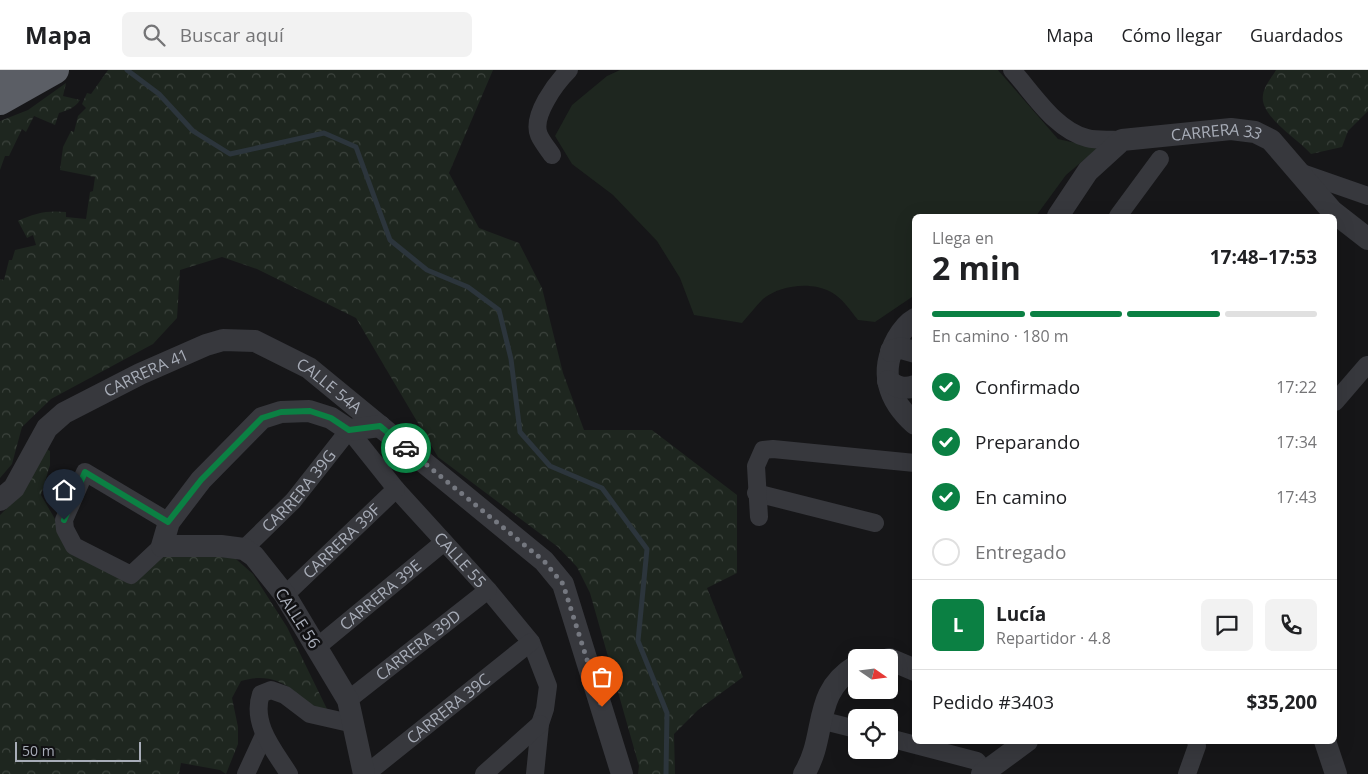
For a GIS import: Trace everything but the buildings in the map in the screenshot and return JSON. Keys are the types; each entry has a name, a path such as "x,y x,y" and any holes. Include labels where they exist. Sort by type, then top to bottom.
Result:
{"highway":[{"path":"0,76 13,70"},
{"path":"0,101 55,70"}],"street":[{"path":"552,155 538,134 539,118 548,97 569,70"},
{"path":"1012,70 1058,123 1072,132 1087,138 1122,140"},
{"name":"CARRERA 33","path":"1122,140 1231,129 1255,132 1270,140 1302,173 1336,214"},
{"path":"1059,214 1088,171 1122,140"},
{"path":"1120,214 1160,159"},
{"path":"1302,173 1368,196"},
{"path":"1077,189 1078,214"},
{"name":"CARRERA 33","path":"1337,215 1368,239"},
{"path":"912,321 900,335 891,351 887,365 888,380 893,396 903,413 912,421"},
{"name":"CARRERA 41","path":"0,500 14,488 47,428 64,413 140,374 206,346 223,340 254,342"},
{"name":"CALLE 54A","path":"254,342 309,368 544,561 563,584 622,774"},
{"path":"891,351 901,348 912,351"},
{"path":"1337,397 1367,365"},
{"path":"888,380 896,387 906,389 912,387"},
{"name":"CALLE 55","path":"168,522 201,480 262,418 281,412 310,411 331,418 349,430 396,489 488,590 531,642 548,686 545,709 540,724 535,774"},
{"path":"349,430 380,426"},
{"name":"CARRERA 39G","path":"244,549 293,501 349,430"},
{"path":"759,517 756,493 756,466 763,450 773,449 912,464"},
{"path":"85,472 168,522 162,546 130,575 74,546 65,529 64,520 85,472"},
{"name":"CARRERA 39F","path":"285,595 396,489"},
{"path":"756,493 875,524"},
{"name":"CARRERA 39E","path":"317,647 444,542"},
{"path":"162,546 221,546 244,549"},
{"name":"CALLE 56","path":"244,549 254,556 285,595 348,700 365,774"},
{"name":"CARRERA 39D","path":"348,700 488,590"},
{"name":"CARRERA 39C","path":"365,774 531,642"},
{"path":"898,663 912,669"},
{"path":"804,774 817,741 822,710 844,673 848,671"},
{"path":"289,774 264,735 257,706 262,694 271,690 285,695 310,714 354,724"},
{"path":"822,710 848,725"},
{"path":"484,774 540,724"},
{"path":"246,774 264,735"},
{"path":"898,740 977,761 984,772 1023,744"},
{"path":"1187,774 1197,744"},
{"path":"1326,744 1336,774"}],"green space":[{"path":"108,70 493,70 449,173 479,228 519,243 542,288 563,373 584,430 652,430 737,495 737,573 707,588 743,677 698,710 674,734 675,774 638,774 639,766 590,593 577,567 558,547 438,457 356,318 257,269 222,257 180,270 177,318 153,344 51,399 22,427 12,464 0,478 0,279 4,280 9,260 12,260 15,250 36,245 33,235 27,238 18,221 35,214 53,211 66,212 66,217 86,219 90,192 93,191 95,177 60,170 63,147 71,131 74,132 78,116 86,108 82,104 87,93 91,94"},
{"path":"620,70 998,70 1058,139 1098,148 1066,175 1037,214 912,214 912,297 875,322 858,320 842,301 831,292 814,286 796,286 770,294 763,299 742,323 694,315 680,278 657,241 613,195 572,164 555,136 572,105 607,76"},
{"path":"1276,70 1368,70 1368,111 1348,131 1342,147 1311,154 1273,119 1263,103 1263,95 1266,85"},
{"path":"66,83 63,96 80,100 78,103 59,113 55,125 34,116 26,132 22,129 9,156 5,156 0,170 0,121 28,110"},
{"path":"41,446 50,451 50,465 41,495 62,531 128,565 143,557 228,552 253,574 287,627 327,709 319,715 285,685 265,678 254,678 241,681 232,698 238,727 238,744 226,774 220,770 181,763 179,774 0,774 0,515 18,497"}],"waterway":[{"path":"127,70 159,94 193,131 230,154 324,133 356,147 390,240 427,270 468,287 499,310 511,359 520,432 550,466 602,488 647,549 638,641 667,713 666,774"}],"way so far":[{"path":"406,448 544,561 563,584 602,707"}],"route":[{"path":"64,520 85,472 168,522 201,480 262,418 281,412 310,411 331,418 349,430 380,426 406,448"}]}
